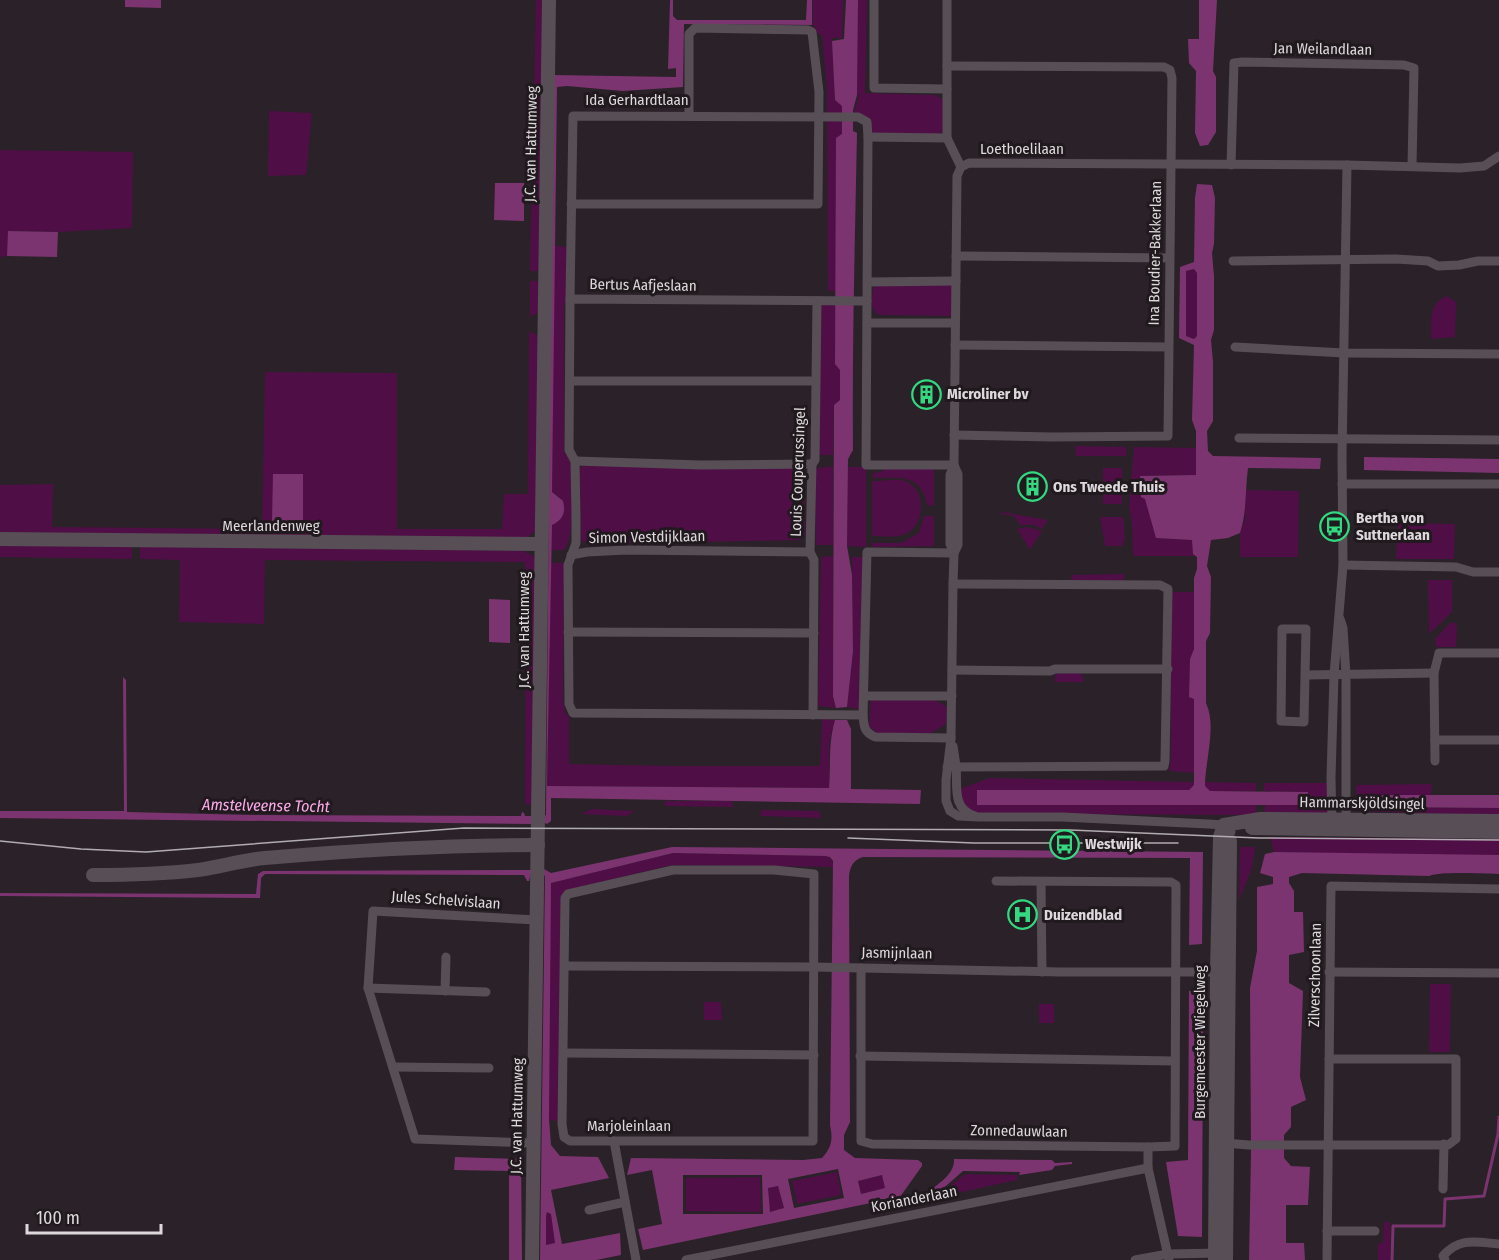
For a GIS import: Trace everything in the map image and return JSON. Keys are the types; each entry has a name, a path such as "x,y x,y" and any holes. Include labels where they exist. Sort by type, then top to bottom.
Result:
{"street":[{"name":"J.C. van Hattumweg","path":"532,1260 549,0"},
{"path":"874,0 874,88 947,89"},
{"path":"947,0 947,138 961,167"},
{"path":"571,204 818,204 819,93 812,32 808,30 694,28 689,34 689,116"},
{"name":"Jan Weilandlaan","path":"1231,165 1234,63 1242,62 1414,68 1413,166"},
{"name":"Ina Boudier-Bakkerlaan","path":"947,66 1164,67 1170,70 1172,78 1168,436 954,435"},
{"name":"Ida Gerhardtlaan","path":"570,298 573,116 858,117 867,122 868,137"},
{"path":"947,138 868,137 868,282 862,301 867,323 866,465 954,465"},
{"path":"1339,825 1331,778 1334,675 1343,565 1342,484 1347,165 1460,168 1484,166 1499,156"},
{"name":"Loethoelilaan","path":"1227,828 1062,817 979,818 958,816 950,811 946,801 952,767 954,553 950,544 950,475 954,465 957,176 961,167 969,163 1347,165"},
{"path":"956,256 1169,258"},
{"path":"1233,261 1428,261 1438,266 1499,261"},
{"path":"868,282 956,280"},
{"name":"Bertus Aafjeslaan","path":"571,555 576,543 575,461 569,450 570,298 862,301"},
{"name":"Louis Couperussingel","path":"813,715 814,560 810,552 812,464 815,460 817,301"},
{"path":"867,323 956,323"},
{"path":"955,345 1168,347"},
{"path":"1235,347 1344,353 1499,354"},
{"path":"570,381 815,381"},
{"path":"1239,438 1499,440"},
{"path":"575,461 701,465 812,464"},
{"path":"1342,484 1499,484"},
{"name":"Meerlandenweg","path":"0,539 541,544"},
{"name":"Simon Vestdijklaan","path":"810,552 626,550 571,555 568,566 569,704 573,713 813,715"},
{"path":"951,738 875,737 864,729 863,715 867,552 954,553"},
{"path":"1343,565 1456,567 1473,572 1499,572"},
{"path":"952,767 1164,766 1168,669 1168,589 1160,585 953,584"},
{"path":"1339,825 1346,675 1343,628 1340,619"},
{"path":"1282,629 1306,629 1306,675 1304,722 1281,721 1282,629"},
{"path":"568,632 814,633"},
{"path":"1435,761 1434,673 1439,653 1499,653"},
{"path":"952,670 1168,669"},
{"path":"1306,675 1434,673"},
{"path":"864,696 952,696"},
{"path":"813,715 863,715"},
{"path":"1436,740 1499,740"},
{"name":"Hammarskjöldsingel","path":"1227,828 1499,821"},
{"name":"Hammarskjöldsingel","path":"1339,825 1499,832"},
{"name":"Burgemeester Wiegelweg","path":"1220,1257 1227,828"},
{"path":"93,874 147,875 261,858 300,855 471,845 538,845"},
{"name":"Marjoleinlaan","path":"673,870 771,870 814,874 813,1142 570,1141 564,1137 562,1124 566,966 565,898 568,894 673,870"},
{"path":"996,881 1041,882 1042,972"},
{"name":"Zonnedauwlaan","path":"858,968 861,1141 872,1144 1148,1148 1175,1146 1176,885 1171,882 1041,882"},
{"name":"Zilverschoonlaan","path":"1327,1260 1329,972 1332,886 1499,889"},
{"name":"Jules Schelvislaan","path":"533,1143 415,1139 368,988 374,911 537,920"},
{"path":"445,991 446,957"},
{"name":"Jasmijnlaan","path":"566,966 1223,972"},
{"path":"1329,972 1499,973"},
{"path":"368,988 486,992"},
{"path":"564,1053 814,1055"},
{"path":"860,1056 1175,1061"},
{"path":"1222,1143 1448,1145 1456,1140 1456,1059 1329,1059"},
{"path":"393,1067 489,1068"},
{"path":"614,1141 636,1260"},
{"path":"1443,1189 1444,1144"},
{"path":"1148,1148 1148,1168 1168,1257"},
{"name":"Korianderlaan","path":"686,1260 1148,1168"},
{"path":"589,1210 625,1202"},
{"path":"1327,1231 1375,1231"},
{"path":"1445,1260 1443,1256 1451,1246 1468,1242 1499,1244"},
{"path":"1135,1260 1168,1257 1220,1257"}],"shaded area":[{"path":"125,0 161,0 161,8 125,7"},
{"path":"536,0 546,0 542,271 530,271"},
{"path":"670,0 673,0 673,16 677,20 806,20 807,0 812,0 812,25 684,24 683,87 623,91 557,87 552,492 563,501 564,509 563,516 552,525 547,786 829,788 835,720 847,720 851,729 851,789 921,790 920,804 551,798 551,821 547,824 543,822 543,817 546,815 553,75 676,77 676,68 668,69"},
{"path":"813,0 843,0 842,38 832,38 835,100 842,105 842,134 836,139 836,291 828,291 827,88 822,35 818,34 813,24"},
{"path":"846,0 858,0 857,95 853,110 853,131 857,133 853,450 848,459 847,546 852,575 853,651 847,707 836,708 833,696 834,405 840,400 840,370 835,364 836,138 842,134 842,106 835,100 832,41 844,39"},
{"path":"858,0 867,0 865,93 934,95 945,100 944,130 938,135 873,134 868,117 854,114 859,95 864,94 857,95"},
{"path":"1199,0 1217,0 1213,71 1216,77 1216,132 1208,145 1200,146 1195,133 1196,71 1189,63 1188,39 1199,39"},
{"path":"269,111 312,113 306,175 268,176"},
{"path":"0,150 133,152 132,228 58,232 8,231 7,256 0,257"},
{"path":"495,183 524,183 524,221 494,220"},
{"path":"1197,184 1212,185 1215,198 1212,253 1214,330 1211,340 1213,421 1207,431 1208,451 1213,456 1321,458 1320,469 1248,468 1245,509 1240,533 1228,538 1211,540 1207,566 1211,577 1210,633 1206,641 1206,703 1211,733 1205,786 1210,791 1308,792 1309,805 977,805 977,790 1189,790 1194,785 1194,699 1189,697 1190,659 1194,649 1194,578 1197,557 1193,554 1192,540 1156,538 1145,499 1141,497 1140,476 1196,475 1196,431 1192,420 1194,345 1179,338 1180,267 1194,262","holes":["1194,269 1197,273 1197,336 1194,339 1186,336 1186,271"]},
{"path":"8,231 58,232 57,257 7,256"},
{"path":"554,246 568,247 568,296 564,305 564,452 572,467 573,500 570,536 564,550 551,550 552,524 561,518 564,509 561,500 552,492"},
{"path":"1194,268 1197,272 1197,336 1194,339 1186,336 1186,271"},
{"path":"530,281 542,281 541,311 530,317"},
{"path":"878,285 952,285 952,316 880,315 876,313 872,304 873,288"},
{"path":"1447,296 1456,302 1455,337 1431,339 1431,320 1434,308 1436,303"},
{"path":"823,304 836,304 835,364 840,370 840,401 834,405 833,455 818,455 818,311"},
{"path":"529,331 540,337 536,530 528,537 0,535 0,485 53,484 52,527 262,529 265,372 397,373 397,529 502,529 504,494 528,494"},
{"path":"1075,446 1126,447 1126,456 1076,456"},
{"path":"1134,447 1197,448 1196,475 1141,476 1156,538 1193,540 1193,554 1197,556 1133,556 1129,506"},
{"path":"1364,457 1499,459 1499,473 1364,470"},
{"path":"585,465 804,468 805,535 800,540 587,544 581,540 580,468"},
{"path":"833,466 833,545 816,545 815,471 818,468"},
{"path":"848,467 866,467 866,547 847,546"},
{"path":"885,468 934,468 934,506 927,505 920,487 914,482 900,478 873,478 873,473 881,472"},
{"path":"1103,468 1122,468 1122,504 1103,504"},
{"path":"273,474 303,474 303,521 272,521"},
{"path":"901,480 912,485 917,491 921,505 920,513 918,521 909,532 896,536 872,536 872,481"},
{"path":"1245,490 1299,491 1298,557 1240,557 1240,533 1245,519"},
{"path":"1002,512 1048,520 1042,529 1034,525 1020,525 1014,516 1000,514"},
{"path":"924,516 934,516 934,546 872,547 871,543 901,543 919,533"},
{"path":"1100,517 1123,517 1125,539 1122,546 1105,546"},
{"path":"1398,523 1455,524 1454,559 1396,559"},
{"path":"1027,527 1042,531 1030,550 1017,529"},
{"path":"0,545 132,546 132,559 0,557"},
{"path":"140,546 523,551 536,557 536,805 525,804 526,568 524,562 265,560 264,624 179,622 180,560 140,559"},
{"path":"833,556 833,696 836,708 818,706 821,557"},
{"path":"852,557 863,557 859,709 847,707 853,651"},
{"path":"551,563 564,563 563,699 565,713 569,716 569,764 820,766 822,719 835,720 829,742 829,788 547,786"},
{"path":"1124,574 1124,581 1072,580 1071,577 1072,575"},
{"path":"1428,580 1452,580 1452,612 1429,634"},
{"path":"1171,592 1194,592 1194,649 1190,659 1189,697 1194,698 1194,773 1169,771 1171,757"},
{"path":"489,599 510,600 510,643 489,642"},
{"path":"1450,623 1457,623 1456,647 1436,647 1435,639"},
{"path":"1056,671 1081,673 1084,682 1055,682"},
{"path":"123,677 126,680 127,812 521,816 522,812 525,816 532,816 532,824 0,818 0,811 124,811"},
{"path":"876,698 933,699 947,707 946,724 931,733 878,734 869,726 871,701"},
{"path":"989,778 1194,782 1194,785 1189,790 977,790 977,805 1256,805 1256,815 984,814 969,810 962,800 960,789"},
{"path":"1205,782 1256,783 1256,791 1209,791"},
{"path":"1266,783 1330,783 1329,817 1264,815 1265,805 1308,805 1308,792 1264,791"},
{"path":"1432,784 1431,795 1370,795 1369,807 1499,808 1499,816 1357,811 1356,785"},
{"path":"1369,795 1499,795 1499,808 1369,807"},
{"path":"664,801 731,801 734,807 665,806"},
{"path":"592,809 635,811 627,816 580,814"},
{"path":"761,810 819,811 822,818 760,816"},
{"path":"1270,837 1499,839 1499,858 1274,852"},
{"path":"672,847 1203,852 1202,944 1189,945 1190,858 860,858 853,864 849,876 850,1122 844,1135 844,1150 855,1158 918,1160 922,1166 900,1197 643,1250 638,1229 662,1224 652,1170 627,1175 631,1158 803,1160 822,1158 830,1146 833,861 830,857 825,856 673,853 551,883 549,1119 551,1145 560,1156 598,1157 609,1178 551,1190 562,1244 620,1233 621,1255 596,1260 540,1260 545,876 542,871 544,869 551,873","holes":["838,1169 844,1198 794,1208 788,1179","683,1175 762,1175 763,1214 683,1214","882,1175 885,1188 861,1194 858,1181","778,1186 784,1208 770,1212 768,1188","547,1212 551,1214 555,1243 546,1245 546,1216"]},
{"path":"1240,847 1255,847 1252,868 1239,900"},
{"path":"1274,852 1499,855 1499,874 1453,873 1429,876 1302,873 1289,877 1289,883 1294,891 1294,912 1303,912 1304,952 1289,955 1289,983 1303,991 1300,1077 1306,1100 1291,1107 1291,1127 1284,1135 1284,1158 1291,1166 1310,1167 1308,1205 1286,1205 1286,1243 1304,1243 1305,1260 1249,1260 1250,988 1257,951 1257,887 1273,884 1273,877 1260,873 1265,854"},
{"path":"673,853 825,856 830,857 834,867 672,865 567,890 560,1121 549,1120 550,883"},
{"path":"532,870 529,881 524,875 265,874 261,878 260,898 0,896 0,893 256,894 258,874 263,871"},
{"path":"1430,984 1451,984 1450,1052 1429,1052"},
{"path":"1189,991 1200,991 1203,1023 1202,1237 1178,1236 1166,1162 1188,1160"},
{"path":"704,1002 721,1002 722,1020 704,1020"},
{"path":"1039,1004 1054,1004 1054,1023 1039,1023"},
{"path":"455,1157 521,1159 522,1260 509,1260 509,1171 454,1170"},
{"path":"954,1159 1052,1160 1055,1163 1072,1162 1072,1164 1055,1166 1052,1170 1019,1175 1020,1172 963,1171 939,1192 926,1194 952,1170"},
{"path":"837,1172 841,1195 797,1204 792,1181"},
{"path":"965,1174 1017,1175 1017,1180 943,1196 943,1192"},
{"path":"882,1175 886,1188 861,1194 858,1181"},
{"path":"760,1177 761,1212 686,1211 686,1178"},
{"path":"778,1186 784,1209 769,1212 768,1187"},
{"path":"547,1212 551,1214 556,1243 546,1245 546,1216"},
{"path":"1384,1222 1390,1222 1390,1260 1378,1260 1378,1244 1383,1243"}],"waterway":[{"path":"1392,1260 1393,1226 1444,1226 1445,1199 1484,1196 1498,1134 1499,1117"}],"tram line":[{"path":"0,841 81,849 146,852 464,828 1070,830 1259,838 1499,840"},
{"path":"848,838 974,843 1178,843"}],"place":[{"name":"Microliner bv","path":"926,394"},
{"name":"Ons Tweede Thuis","path":"1032,487"},
{"name":"Bertha von Suttnerlaan","path":"1335,527"},
{"name":"Westwijk","path":"1064,844"},
{"name":"Duizendblad","path":"1023,915"}],"water label":[{"name":"Amstelveense Tocht","path":"266,805"}]}
